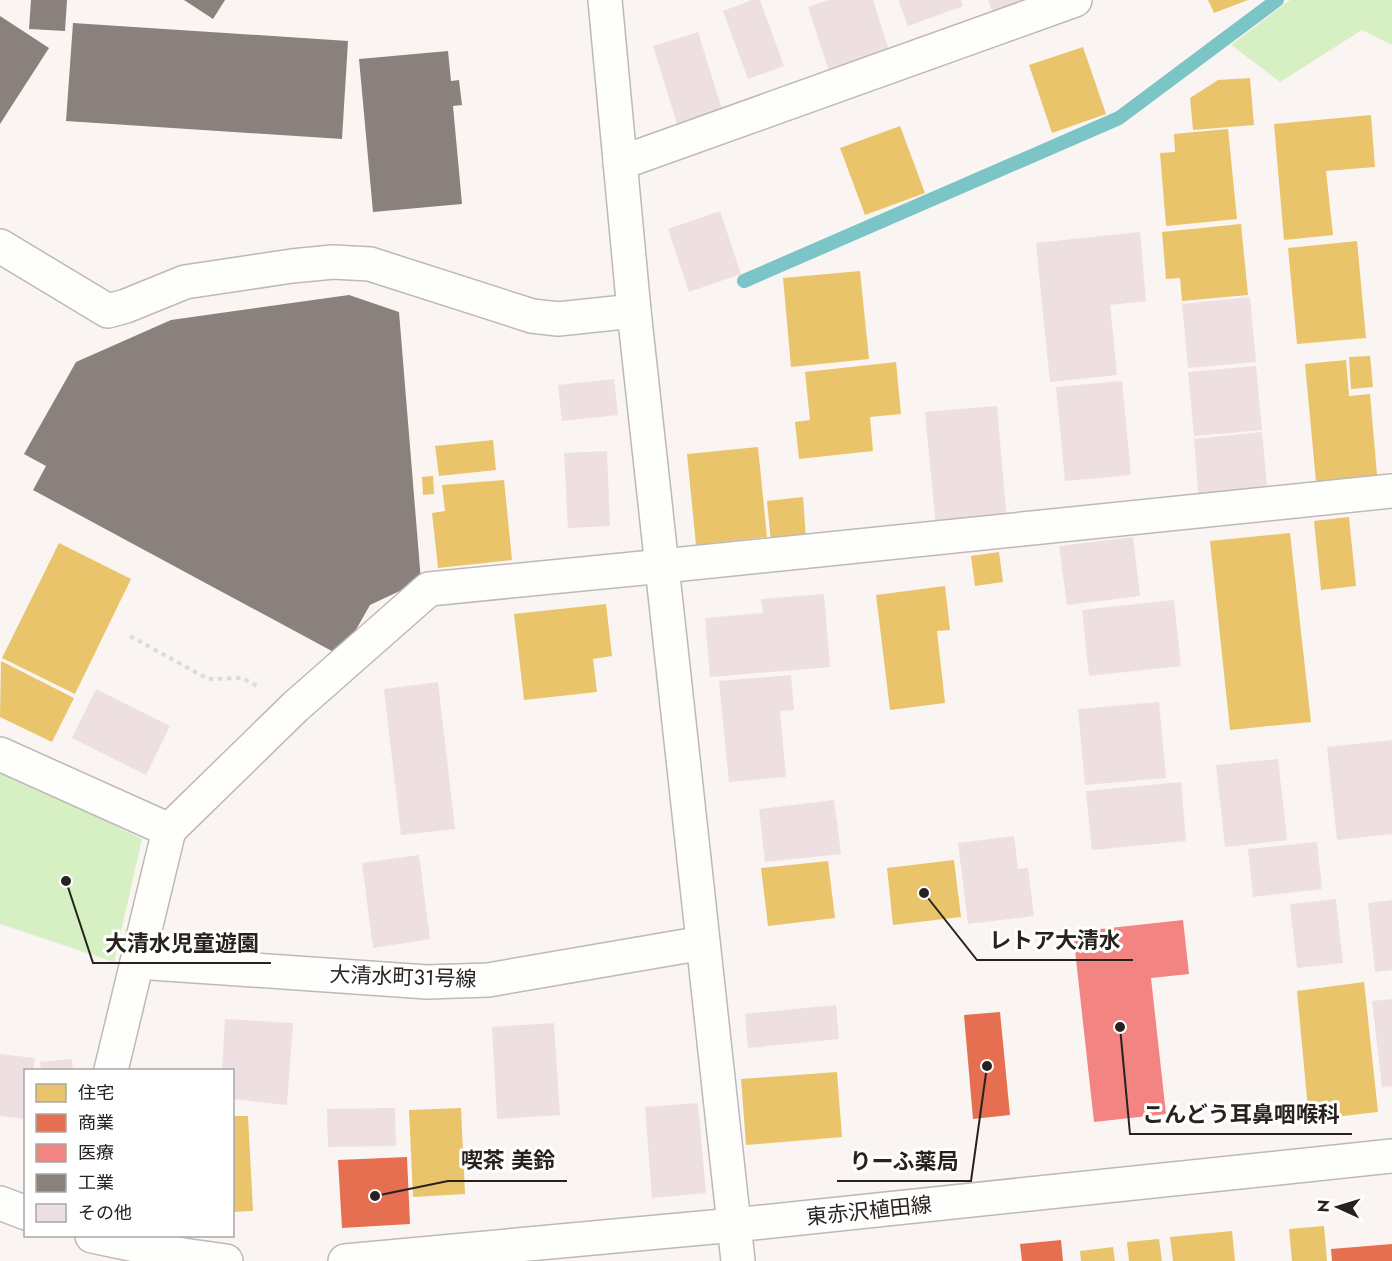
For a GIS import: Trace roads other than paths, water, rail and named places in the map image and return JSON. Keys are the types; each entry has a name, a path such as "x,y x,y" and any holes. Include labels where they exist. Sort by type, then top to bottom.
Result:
{"street":[{"path":"605,0 634,311 738,1261"},
{"path":"620,163 1075,0"},
{"path":"0,246 108,311 185,282 333,262 370,264 532,316 558,319 634,311"},
{"path":"111,1069 169,830 296,707 429,589 1392,492"},
{"path":"0,754 169,830"},
{"name":"大清水町31号線","path":"137,962 427,982 488,980 703,943"},
{"name":"東赤沢植田線","path":"345,1261 734,1225 1392,1156"},
{"path":"0,1203 24,1212"},
{"path":"97,1237 183,1256 226,1261"}],"waterway":[{"path":"744,281 1119,118 1277,0"}],"place":[{"name":"大清水児童遊園","path":"66,881"},
{"name":"レトア大清水","path":"924,893"},
{"name":"こんどう耳鼻咽喉科","path":"1120,1027"},
{"name":"りーふ薬局","path":"987,1066"},
{"name":"喫茶 美鈴","path":"375,1196"}]}
